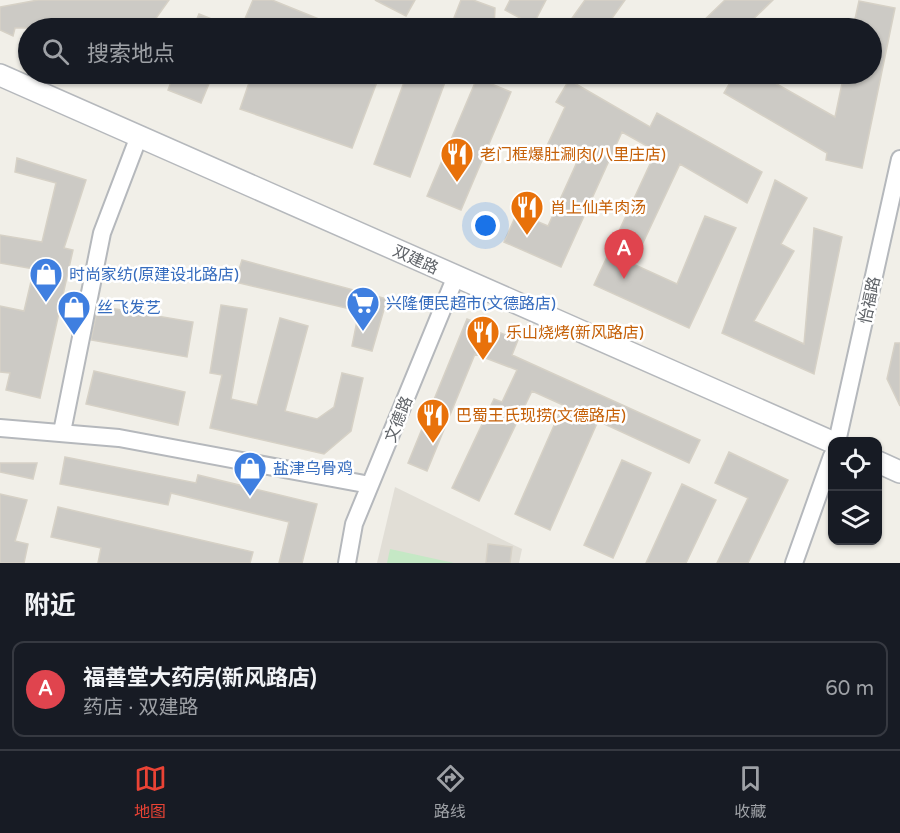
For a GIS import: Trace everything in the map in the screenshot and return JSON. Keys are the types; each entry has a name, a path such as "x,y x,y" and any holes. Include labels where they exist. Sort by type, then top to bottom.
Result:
{"street":[{"name":"双建路","path":"0,75 18,83"},
{"name":"双建路","path":"21,84 828,440"},
{"path":"62,432 102,233 139,136"},
{"name":"怡福路","path":"838,437 900,159"},
{"name":"文德路","path":"347,563 354,524 456,276"},
{"path":"0,428 119,438 370,485"},
{"path":"882,464 900,471"},
{"path":"794,563 828,467"}],"shaded area":[{"path":"395,487 522,549 519,563 377,563"}],"green space":[{"path":"390,549 454,563 387,563"}],"building":[{"path":"38,0 169,0 156,18 18,18 18,28 15,28 13,36 0,30 0,7"},
{"path":"253,0 272,0 316,18 245,18"},
{"path":"375,0 415,0 406,16"},
{"path":"461,0 473,0 495,8 494,18 454,18"},
{"path":"510,0 546,0 537,18 520,18 505,10"},
{"path":"585,0 625,0 612,18 572,18"},
{"path":"725,0 773,0 754,18 706,18"},
{"path":"859,1 895,8 882,71 882,18 855,18"},
{"path":"199,14 209,18 197,18"},
{"path":"170,84 209,84 201,103 168,90"},
{"path":"249,84 376,84 352,148 240,109"},
{"path":"403,84 444,84 410,177 374,164"},
{"path":"474,84 492,84 511,92 461,210 427,196"},
{"path":"567,84 576,84 650,127 657,113 762,172 747,203 680,164 633,264 677,284 705,216 736,228 689,328 594,285 656,151 622,132 561,267 504,242 517,213 548,226 577,162 546,148 565,107 556,102"},
{"path":"729,84 777,84 835,117 842,84 879,84 862,168 826,160 827,153 724,93"},
{"path":"17,158 86,180 64,248 73,250 40,398 6,390 10,373 0,372 0,306 24,311 34,269 0,263 0,235 42,242 56,183 15,172"},
{"path":"775,180 807,198 781,244 794,251 754,321 804,344 814,228 842,237 814,374 722,333"},
{"path":"242,260 387,299 372,351 352,346 359,311 235,282"},
{"path":"221,305 247,309 231,399 257,405 280,318 308,326 285,411 317,419 334,407 342,373 363,378 351,431 324,454 210,428 222,375 210,373"},
{"path":"98,306 193,322 187,357 91,340"},
{"path":"467,319 518,340 512,355 700,440 689,463 598,421 550,530 515,514 563,405 532,391 479,501 452,488 494,399 502,402 517,370 475,354 427,471 408,463"},
{"path":"895,343 900,343 900,406 887,379"},
{"path":"94,371 185,392 178,425 86,404"},
{"path":"729,452 788,480 748,563 717,563 748,498 715,483"},
{"path":"65,457 196,483 198,475 317,504 302,563 279,563 289,522 171,493 168,505 60,484"},
{"path":"622,460 651,473 613,558 584,545"},
{"path":"0,463 37,463 33,479 0,472"},
{"path":"682,484 716,500 686,563 646,563"},
{"path":"0,494 27,500 15,541 28,544 24,563 0,563"},
{"path":"58,507 253,552 250,563 98,563 101,548 51,537"},
{"path":"488,544 512,547 510,563 486,563"}],"place":[{"name":"老门框爆肚涮肉(八里庄店)","path":"457,183"},
{"name":"肖上仙羊肉汤","path":"527,236"},
{"name":"福善堂大药房(新风路店)","path":"624,279"},
{"name":"时尚家纺(原建设北路店)","path":"46,303"},
{"name":"兴隆便民超市(文德路店)","path":"363,332"},
{"name":"丝飞发艺","path":"74,336"},
{"name":"乐山烧烤(新风路店)","path":"483,361"},
{"name":"巴蜀王氏现捞(文德路店)","path":"433,444"},
{"name":"盐津乌骨鸡","path":"250,497"}]}
